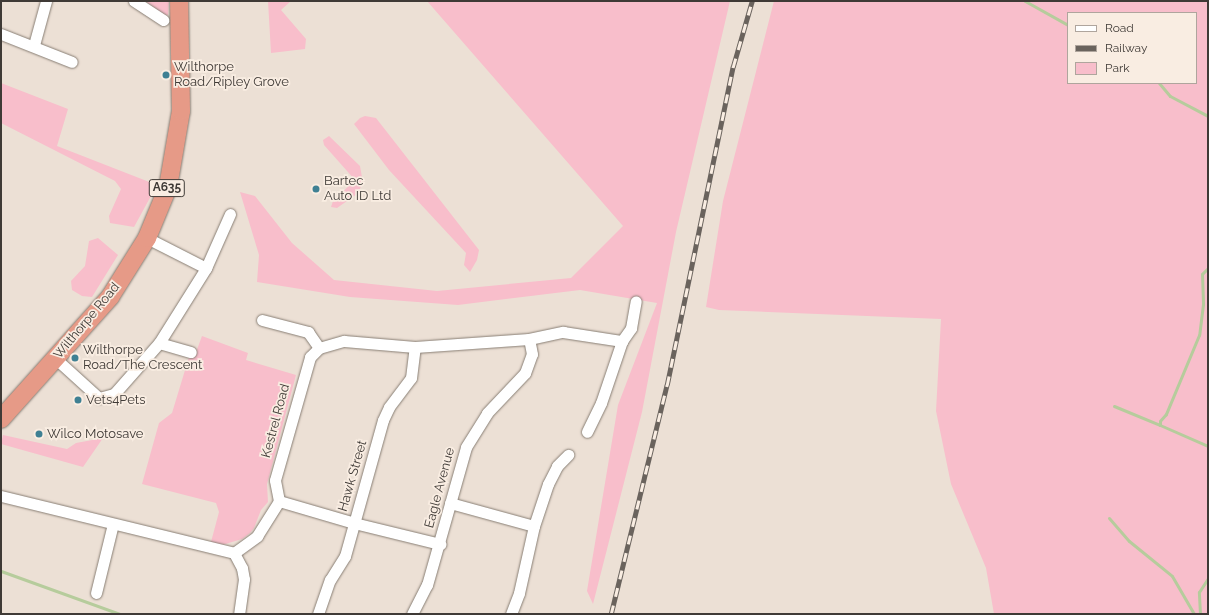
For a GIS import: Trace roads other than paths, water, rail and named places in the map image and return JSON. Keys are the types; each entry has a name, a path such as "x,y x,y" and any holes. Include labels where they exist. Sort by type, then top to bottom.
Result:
{"highway":[{"name":"Wilthorpe Road","path":"3,413 56,359 110,297 147,238 168,187 181,111 179,1"}],"street":[{"path":"34,45 46,1"},
{"path":"134,1 163,20"},
{"path":"1,34 34,45 72,62"},
{"path":"56,359 99,398 114,394 159,343 206,268 230,214"},
{"path":"147,238 206,268"},
{"path":"587,432 601,403 622,341 631,328 636,301"},
{"path":"262,320 284,331 308,332 319,348 344,341 415,348 529,339 563,332 622,341"},
{"name":"Eagle Avenue","path":"412,614 427,585 440,544 466,447 487,414 525,373 532,354 529,339"},
{"path":"159,343 191,352"},
{"name":"Kestrel Road","path":"279,501 275,480 303,373 310,357 319,348"},
{"name":"Hawk Street","path":"318,614 330,580 345,556 383,420 389,407 411,378 415,348"},
{"path":"511,614 518,592 534,526 551,478 557,466 568,455"},
{"path":"1,496 234,553 242,568 244,579 239,614"},
{"path":"234,553 258,536 279,501 354,524 440,544"},
{"path":"450,503 534,526"},
{"path":"96,593 113,524"}],"waterway":[{"path":"1025,1 1067,24"},
{"path":"1160,84 1170,96 1208,116"},
{"path":"1208,268 1202,274 1203,304 1199,335 1166,414 1160,421 1160,425 1208,446"},
{"path":"1114,406 1160,425"},
{"path":"1109,518 1129,541 1172,576 1194,614"},
{"path":"1,571 120,614"},
{"path":"1200,614 1199,592 1208,578"}],"railway":[{"path":"611,614 667,385 733,67 752,1"}],"place":[{"name":"Wilthorpe Road/Ripley Grove","path":"166,75"},
{"name":"Bartec Auto ID Ltd","path":"316,189"},
{"name":"Wilthorpe Road/The Crescent","path":"75,358"},
{"name":"Vets4Pets","path":"78,400"},
{"name":"Wilco Motosave","path":"39,434"}]}
